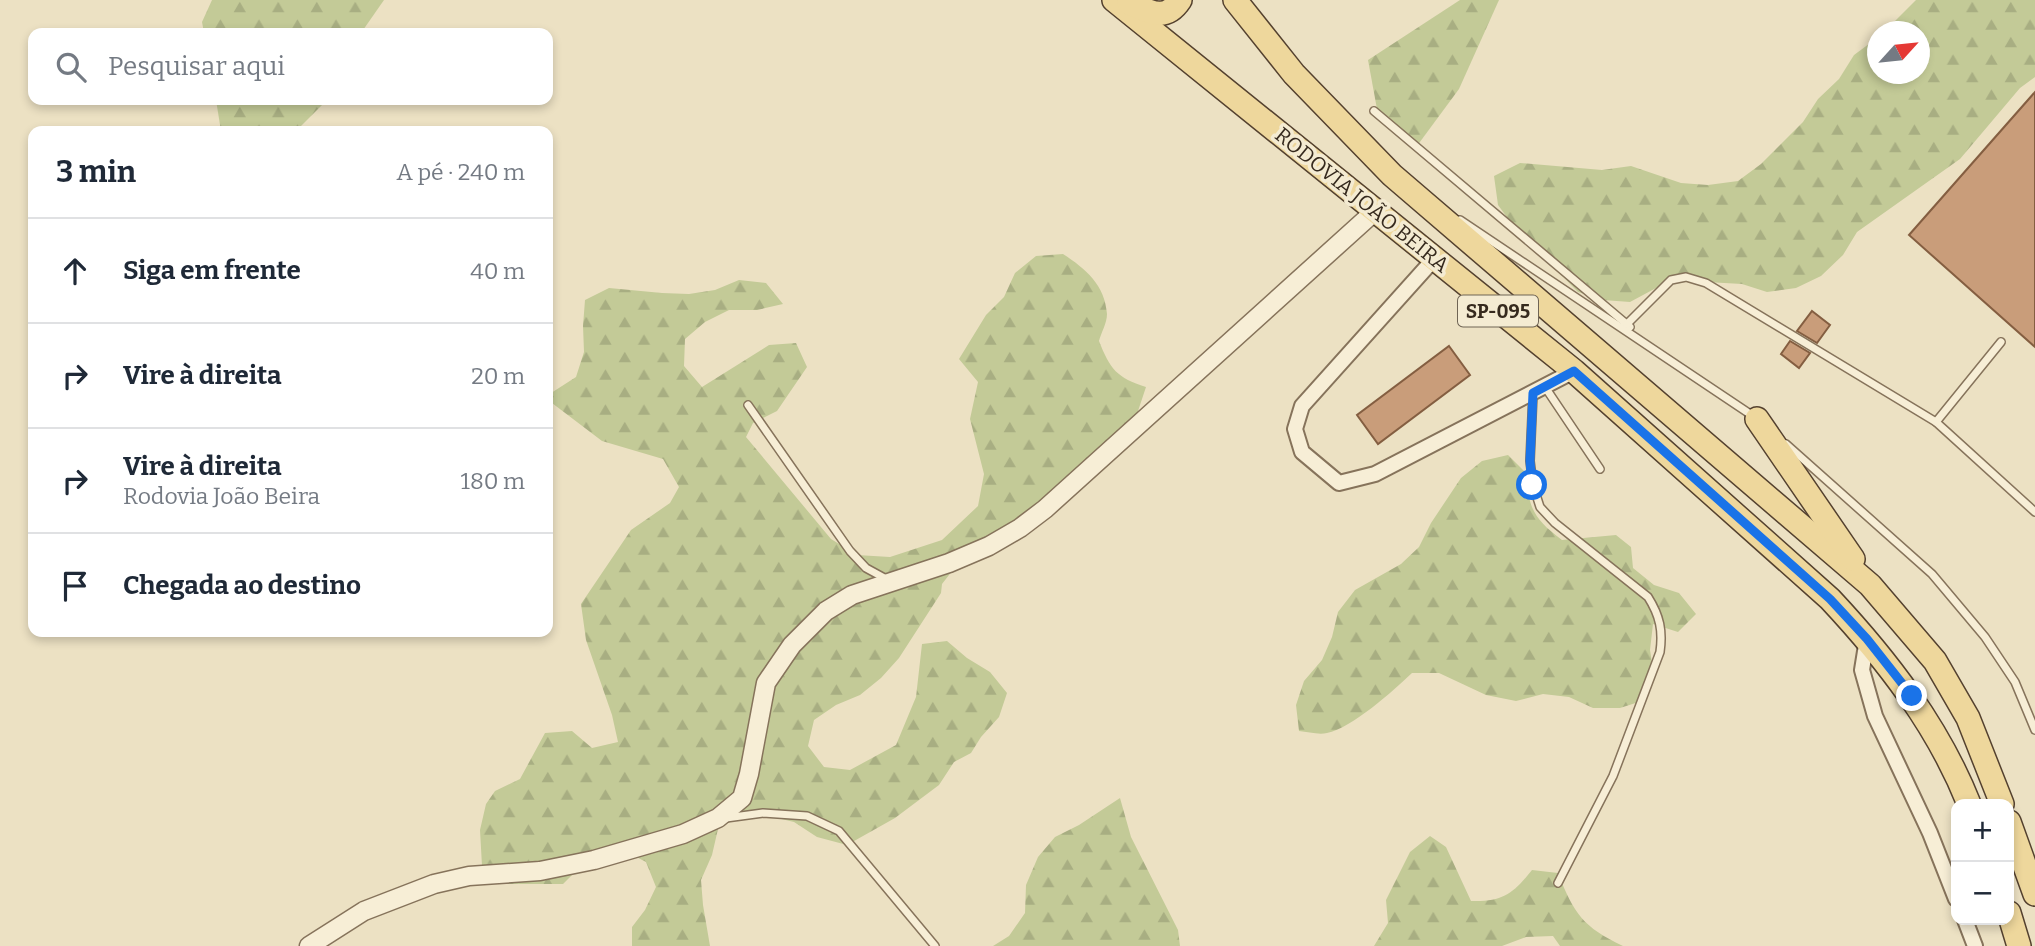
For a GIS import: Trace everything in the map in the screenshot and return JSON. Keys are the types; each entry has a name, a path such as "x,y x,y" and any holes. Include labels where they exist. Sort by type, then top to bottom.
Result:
{"main road":[{"name":"RODOVIA JOÃO BEIRA","path":"1114,0 1574,371 1830,599 1867,639 1912,696 1967,799"},
{"path":"1123,0 1156,14 1169,12 1180,0"},
{"name":"RODOVIA JOÃO BEIRA","path":"1235,0 1294,74 1392,175 1870,585 1935,661 1968,718 2000,799"},
{"path":"1757,419 1870,585"},
{"path":"2014,836 2035,894"},
{"path":"2013,925 2019,946"}],"street":[{"path":"309,946 364,911 434,884 469,876 540,871 594,860 683,834 718,818 742,798 766,683 792,645 826,611 852,596 949,563 989,546 1020,528 1045,509 1374,212"},
{"path":"1434,259 1302,407 1295,429 1302,452 1339,483 1375,474 1574,371"},
{"path":"1867,639 1863,670 1875,716 1930,833 1951,886"},
{"path":"1967,925 1975,946"}],"lane":[{"path":"1374,111 1660,352"},
{"path":"1392,175 1757,419 1932,574 1985,637 2015,682 2035,730"},
{"path":"1627,324 1671,280 1686,277 1706,283 1936,422 2035,512"},
{"path":"1936,422 2001,341"},
{"path":"1539,390 1600,469"},
{"path":"1539,390 1530,461 1532,485 1540,507 1555,523 1648,597 1658,613 1662,635 1660,652 1613,776 1558,883"},
{"path":"748,405 849,551 866,568 892,582"},
{"path":"718,818 764,813 807,816 839,831 935,946"}],"green space":[{"path":"212,0 384,0 364,28 203,28 202,22"},
{"path":"1460,0 1499,0 1459,89 1414,150 1379,120 1368,60"},
{"path":"1916,0 2035,0 2035,77 2020,88 1960,159 1857,232 1843,255 1821,276 1796,288 1767,292 1742,284 1671,280 1630,302 1603,300 1578,292 1515,228 1498,205 1494,176 1520,163 1602,170 1631,166 1681,183 1708,185 1738,181 1761,164 1803,122 1818,99 1839,79 1854,55 1867,45 1867,84 1930,84 1930,21 1895,21"},
{"path":"217,105 322,105 301,126 220,126"},
{"path":"1063,254 1093,279 1103,294 1107,314 1099,341 1107,359 1121,376 1146,387 1125,450 956,566 942,584 941,593 899,658 881,678 860,695 836,705 814,720 808,746 824,767 850,770 896,745 916,697 922,644 947,641 990,672 1007,693 999,717 971,753 954,762 939,785 895,818 847,845 817,837 794,822 769,816 741,814 718,829 712,855 701,880 710,946 632,946 632,927 645,910 656,887 646,862 621,849 574,873 563,884 483,884 480,830 486,804 495,791 520,779 545,733 572,731 592,748 618,742 612,715 586,640 581,604 631,530 670,503 679,487 663,459 602,441 553,404 553,392 576,377 584,352 585,300 609,288 689,294 715,290 739,280 766,283 783,304 757,310 729,310 705,322 685,339 684,366 702,387 769,345 796,343 807,367 777,411 753,423 746,437 831,539 857,555 890,557 942,540 978,506 984,474 970,419 978,382 959,359 986,315 1004,297 1015,273 1036,256"},
{"path":"1508,455 1526,473 1534,512 1552,532 1562,540 1616,535 1631,547 1633,568 1654,585 1679,593 1696,614 1678,632 1653,624 1650,650 1654,676 1645,700 1620,708 1593,708 1569,697 1543,694 1516,701 1486,695 1439,673 1412,673 1372,708 1337,730 1324,734 1299,731 1296,705 1304,681 1322,660 1332,637 1338,612 1355,590 1401,564 1419,547 1431,523 1461,478 1482,461"},
{"path":"1120,798 1131,837 1178,930 1180,946 993,946 1009,936 1025,913 1026,885 1038,857 1055,837"},
{"path":"1430,836 1446,847 1471,901 1491,900 1506,895 1532,870 1558,873 1569,899 1582,918 1598,932 1623,946 1560,946 1553,936 1526,937 1502,946 1374,946 1388,923 1386,900 1410,852"}],"building":[{"path":"2035,92 2035,347 1909,235"},
{"path":"1812,311 1830,325 1817,343 1797,331"},
{"path":"1790,341 1810,353 1799,368 1781,354"},
{"path":"1449,346 1470,375 1378,444 1357,415"}],"route":[{"path":"1532,485 1530,461 1533,393 1574,371 1830,599 1867,639 1912,696"}]}
